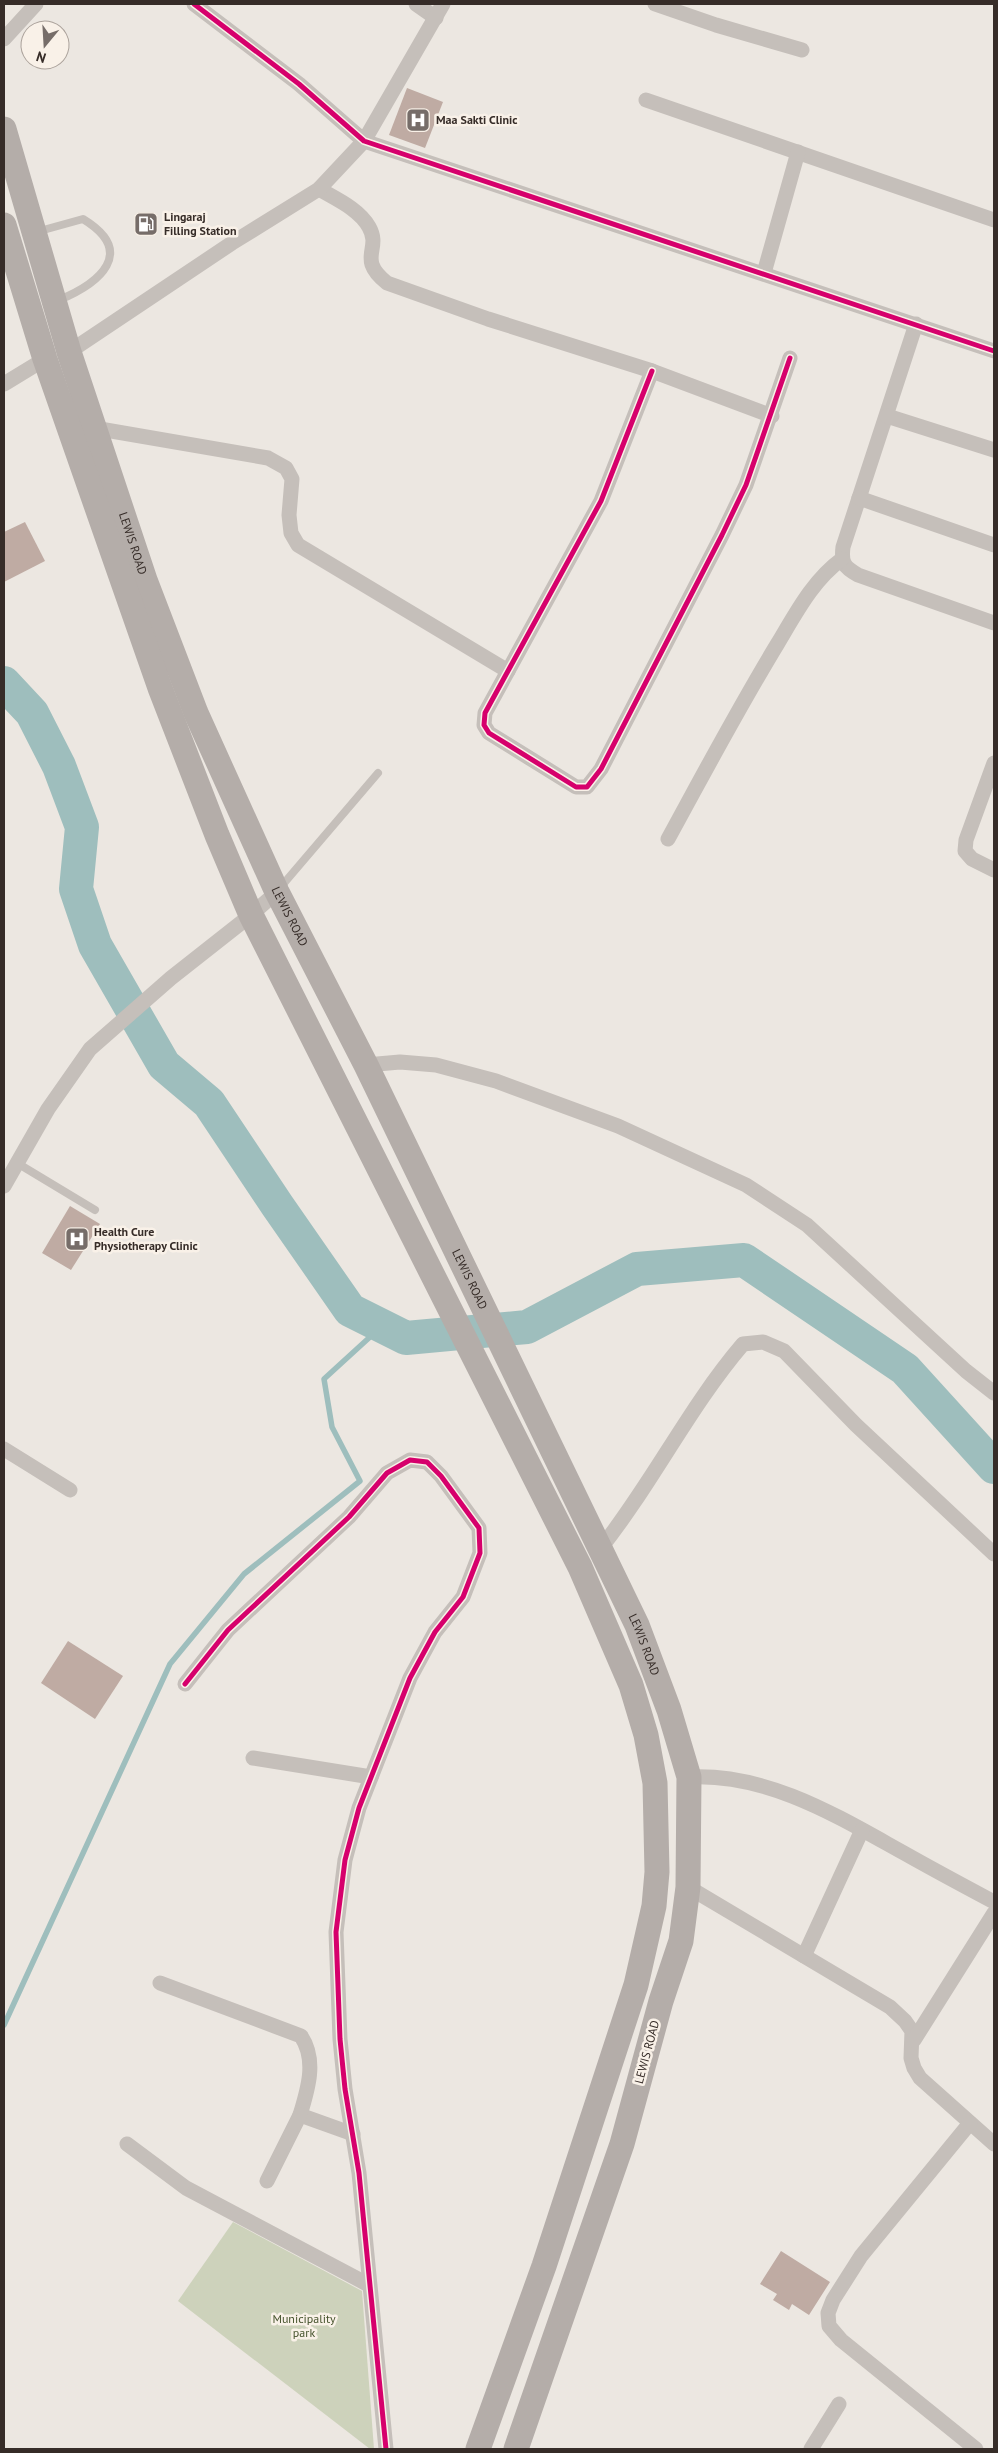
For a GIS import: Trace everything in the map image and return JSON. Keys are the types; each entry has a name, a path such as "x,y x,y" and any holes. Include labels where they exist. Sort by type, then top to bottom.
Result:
{"main road":[{"name":"LEWIS ROAD","path":"4,129 12,192 34,232 69,352 94,428 146,580 196,713 277,892 366,1065 637,1626 669,1710 689,1777 688,1887 681,1940 661,2001 622,2144 516,2449"},
{"name":"LEWIS ROAD","path":"4,225 45,359 160,688 217,835 252,915 562,1530 610,1633 636,1702 646,1735 655,1783 657,1849 654,1906 633,1994 544,2266 478,2449"},
{"path":"657,1849 689,1851"}],"street":[{"path":"4,39 36,4"},
{"path":"194,4 299,84 364,141 994,351"},
{"path":"416,4 436,18"},
{"path":"69,352 232,243 319,189 364,141 443,4"},
{"path":"655,4 716,25 802,50"},
{"path":"646,100 994,220"},
{"path":"764,273 798,152"},
{"path":"319,189 360,215 370,228 372,239 370,262 375,273 386,283 488,319 652,371 772,416"},
{"path":"668,839 764,666 797,612 816,584 831,567 842,559 859,498 916,324"},
{"path":"652,371 601,501 485,713 484,725 488,733 576,787 587,787 601,769 722,535 746,485 772,416 790,358"},
{"path":"4,384 45,359"},
{"path":"887,416 994,450"},
{"path":"94,428 268,458 286,468 292,479 289,515 291,533 298,544 508,671"},
{"path":"859,498 994,545"},
{"path":"842,559 846,568 858,575 994,623"},
{"path":"994,763 966,840 965,851 972,859 994,870"},
{"path":"4,1186 48,1109 90,1049 171,978 252,915 277,892"},
{"path":"366,1065 400,1062 436,1065 496,1081 618,1126 746,1185 807,1225 966,1371 994,1393"},
{"path":"600,1548 625,1518 655,1468 728,1361 743,1344 763,1342 784,1351 856,1425 994,1554"},
{"path":"4,1449 70,1490"},
{"path":"185,1684 228,1630 349,1517 387,1473 410,1460 426,1462 441,1476 479,1528 480,1553 463,1597 435,1632 410,1678 359,1808 344,1860 336,1932 340,2039 359,2173 386,2449"},
{"path":"253,1758 371,1777"},
{"path":"689,1777 710,1776 744,1781 785,1791 862,1830 994,1902"},
{"path":"804,1956 862,1830"},
{"path":"688,1887 890,2007 905,2021 912,2031 914,2040 912,2058 914,2068 920,2078 994,2144"},
{"path":"914,2040 994,1913"},
{"path":"160,1983 301,2036 309,2047 310,2066 307,2091 300,2115 267,2181"},
{"path":"300,2115 352,2134"},
{"path":"970,2122 861,2256 833,2300 828,2313 829,2326 841,2340 976,2449"},
{"path":"127,2144 186,2188 369,2285"},
{"path":"811,2449 839,2404"}],"lane":[{"path":"34,232 83,219 107,238 110,250 105,269 82,290 55,302"},
{"path":"277,892 378,773"},
{"path":"17,1163 95,1210"}],"green space":[{"name":"Municipality park","path":"233,2222 362,2291 374,2449 370,2449 178,2301"}],"building":[{"path":"407,88 443,102 425,148 389,135"},
{"path":"25,522 45,561 4,582 4,532"},
{"path":"70,1206 100,1224 71,1270 42,1253"},
{"path":"68,1641 123,1676 95,1719 41,1683"},
{"path":"781,2251 830,2282 809,2315 792,2304 789,2310 773,2300 777,2294 760,2284"}],"waterway":[{"path":"4,683 32,713 59,766 82,827 76,889 95,945 164,1065 209,1103 350,1310 406,1338 527,1327 637,1269 744,1260 905,1369 994,1467"},
{"path":"4,2025 170,1664 244,1574 360,1481 332,1427 324,1379 382,1326"}],"cycle path":[{"path":"194,4 299,84 364,141 994,351"},
{"path":"652,371 601,501 485,713 484,725 489,733 576,787 587,787 601,769 722,535 746,485 790,358"},
{"path":"185,1684 228,1630 349,1517 387,1473 410,1460 427,1462 441,1476 479,1528 480,1553 463,1597 435,1632 410,1678 359,1808 345,1860 336,1932 340,2039 345,2089 359,2173 386,2449"}],"place":[{"name":"Maa Sakti Clinic","path":"418,120"},
{"name":"Lingaraj Filling Station","path":"146,224"},
{"name":"Health Cure Physiotherapy Clinic","path":"77,1239"}]}
